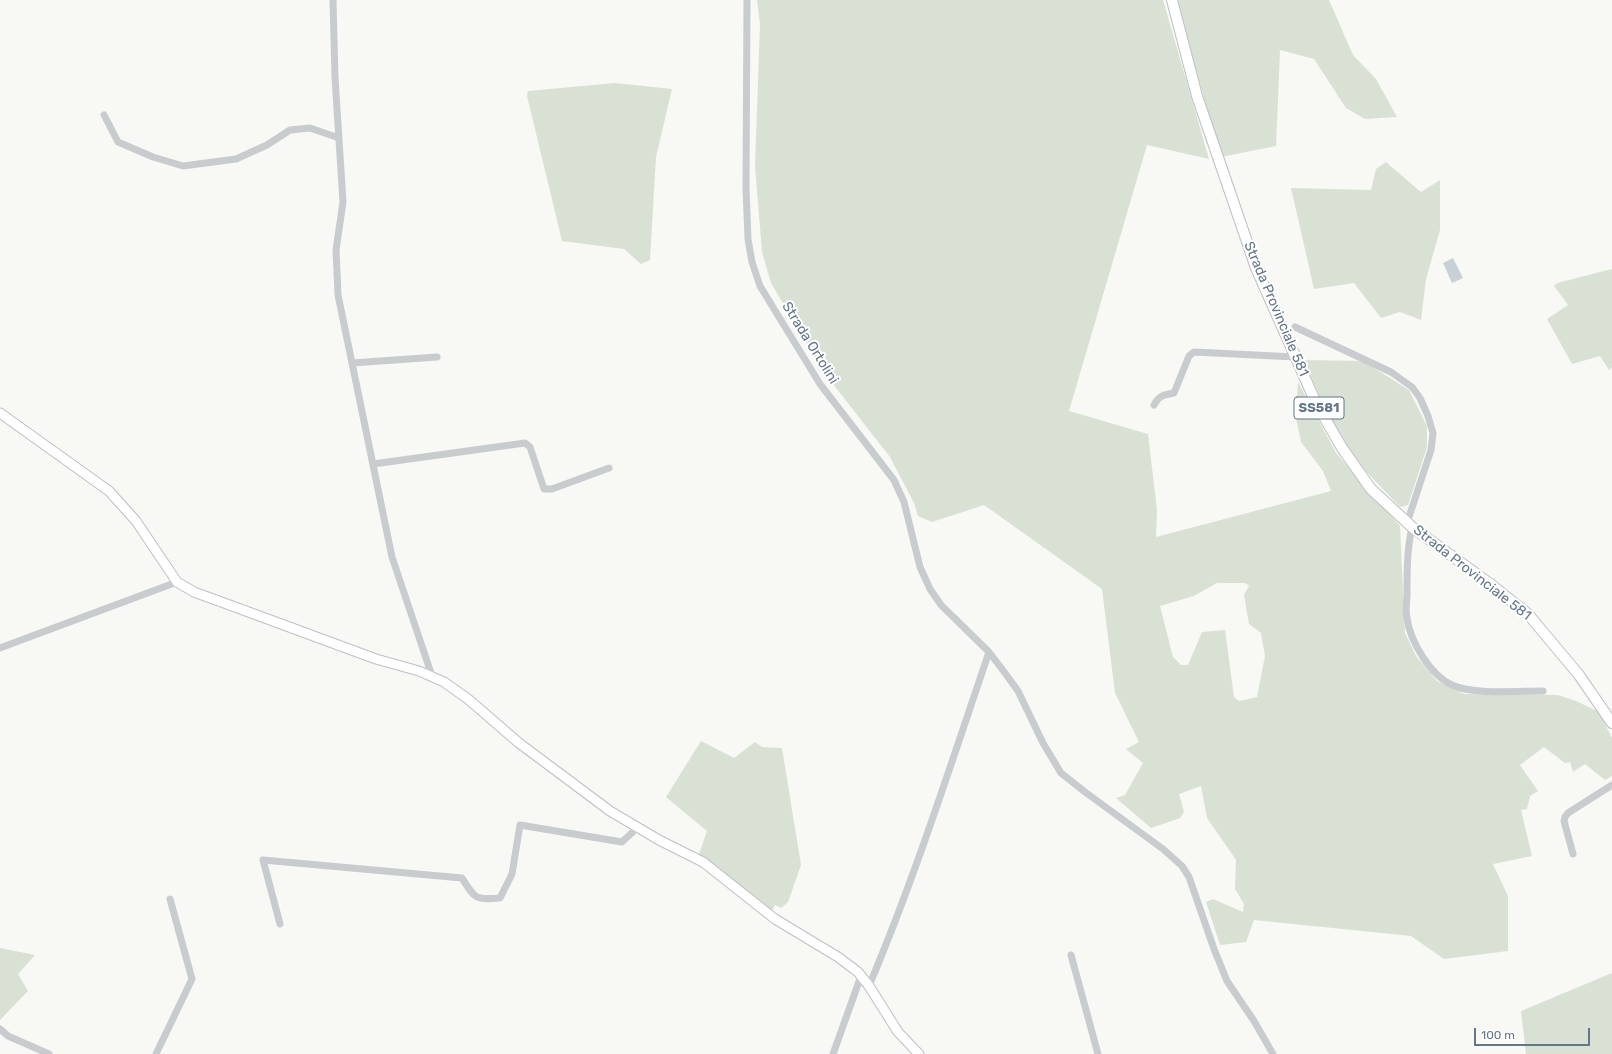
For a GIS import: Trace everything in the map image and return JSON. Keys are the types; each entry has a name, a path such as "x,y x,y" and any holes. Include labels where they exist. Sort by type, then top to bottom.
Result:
{"main road":[{"name":"Strada Provinciale 581","path":"1172,0 1197,96 1253,260 1316,403 1342,448 1371,489 1409,525 1528,614 1579,675 1612,723"},
{"path":"0,413 109,490 136,521 177,582 194,592 234,607 376,659 432,676 444,682 468,699 519,743 610,811 637,828 703,862 775,919 838,957 861,976 898,1032 919,1054"}],"street":[{"path":"333,0 335,78 343,202 336,250 338,295 392,556 432,676"},
{"name":"Strada Ortolini","path":"747,0 746,188 748,239 752,262 760,286 820,384 894,480 904,502 920,567 930,589 948,612 989,652 1018,691 1043,743 1060,773 1163,849 1182,866 1190,877 1214,949 1227,981 1254,1021 1273,1054"},
{"path":"104,115 118,142 153,157 183,166 236,158 267,145 290,130 310,128 339,138"},
{"path":"1295,327 1391,372 1412,387 1420,398 1428,416 1433,433 1431,450 1409,525 1407,618 1414,639 1426,662 1438,675 1451,685 1468,690 1543,691"},
{"path":"1154,405 1157,399 1161,396 1174,393 1189,356 1194,352 1295,357"},
{"path":"352,363 437,357"},
{"path":"372,464 525,443 530,447 544,489 552,490 609,468"},
{"path":"0,648 177,582"},
{"path":"869,986 885,949 922,850 989,652"},
{"path":"1573,854 1564,821 1565,817 1568,813 1612,785"},
{"path":"280,924 263,860 462,878 473,896 482,899 500,898 512,874 520,825 622,842 637,828"},
{"path":"156,1054 192,979 170,899"},
{"path":"1071,955 1098,1054"},
{"path":"833,1054 861,976"},
{"path":"0,1029 8,1036 49,1054"}],"shaded area":[{"path":"757,0 1163,0 1209,159 1147,145 1069,411 1148,434 1157,510 1156,537 1331,491 1323,471 1301,442 1296,418 1298,382 1336,453 1400,526 1405,633 1416,656 1437,681 1464,694 1558,695 1576,701 1599,712 1612,738 1612,776 1605,780 1585,764 1573,772 1570,762 1565,763 1544,747 1520,765 1538,791 1530,796 1527,809 1521,810 1532,856 1493,864 1508,896 1508,951 1444,959 1411,936 1254,920 1246,942 1220,945 1206,902 1213,899 1243,912 1244,904 1235,889 1236,860 1207,818 1201,786 1179,794 1184,812 1180,818 1151,828 1116,798 1125,795 1143,763 1126,749 1139,742 1115,693 1102,589 984,505 932,522 918,516 914,503 890,457 822,370 771,283 762,252 755,166 760,24","holes":["1217,583 1245,583 1249,586 1244,595 1249,624 1261,633 1265,656 1257,697 1239,701 1234,697 1225,630 1202,632 1188,665 1181,665 1173,657 1160,606 1194,596"]},
{"path":"1176,0 1329,0 1353,55 1376,79 1397,117 1365,119 1346,108 1314,59 1280,50 1276,146 1221,157"},
{"path":"615,83 672,89 656,157 650,260 641,264 624,249 562,241 527,96 528,91"},
{"path":"1386,162 1421,192 1440,180 1440,230 1426,279 1421,320 1400,312 1381,318 1354,283 1314,289 1291,188 1371,190 1376,169"},
{"path":"1453,258 1463,278 1452,283 1443,263"},
{"path":"1612,269 1612,367 1609,370 1600,356 1572,364 1547,319 1568,305 1554,286 1557,283"},
{"path":"1304,360 1363,361 1409,390 1427,426 1427,447 1408,505 1400,507 1359,464 1327,414"},
{"path":"701,741 734,758 755,742 762,747 782,748 801,865 788,902 781,908 775,905 772,911 699,854 707,831 666,797"},
{"path":"0,948 35,955 18,974 28,991 0,1020"},
{"path":"1612,973 1612,1054 1526,1054 1521,1011"}]}
